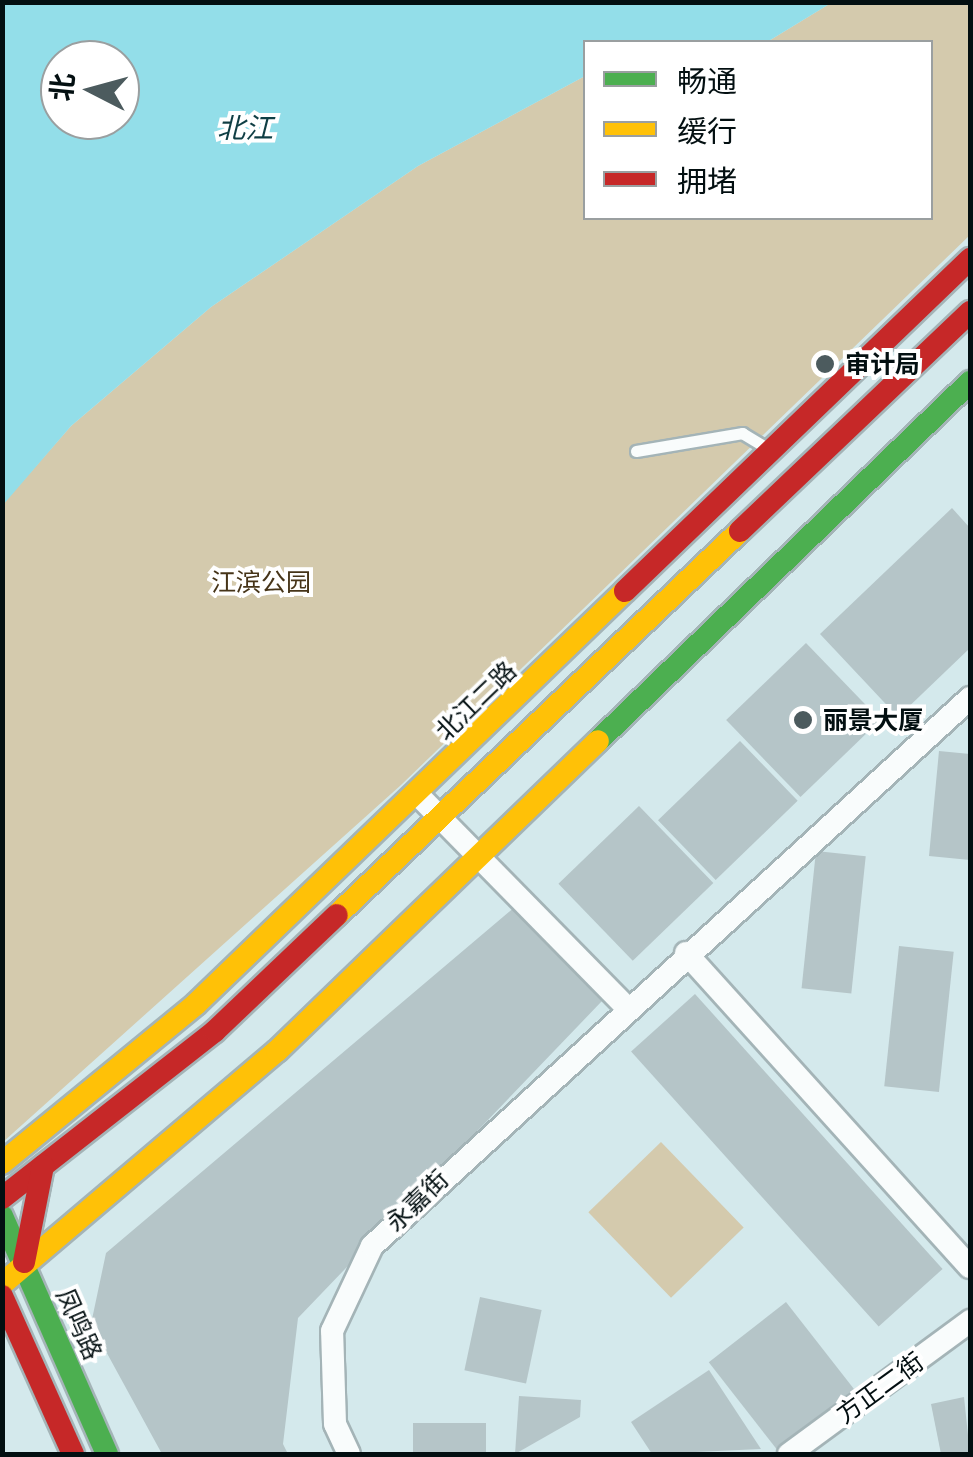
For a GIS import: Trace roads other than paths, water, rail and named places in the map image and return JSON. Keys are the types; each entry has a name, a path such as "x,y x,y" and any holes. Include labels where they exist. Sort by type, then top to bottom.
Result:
{"main road":[{"name":"北江二路","path":"2,1163 196,1004 418,795 970,259"},
{"path":"2,1198 215,1030 970,312"},
{"path":"2,1284 24,1270 482,859 970,382"},
{"path":"24,1270 28,1215 44,1164"},
{"name":"凤鸣路","path":"2,1216 107,1454"},
{"path":"2,1296 73,1454"}],"street":[{"name":"永嘉街","path":"349,1454 335,1424 328,1372 348,1283 407,1210 970,698"},
{"path":"418,795 627,1008"},
{"path":"686,953 970,1267"},
{"name":"方正二街","path":"788,1454 970,1322"}],"lane":[{"path":"636,451 742,432 772,452"}],"water":[{"name":"北江","path":"3,2 831,2 770,40 583,40 583,77 418,166 211,307 71,426 3,505"}],"place":[{"name":"审计局","path":"825,364"},
{"name":"丽景大厦","path":"803,720"}],"park label":[{"name":"江滨公园","path":"261,582"}]}
